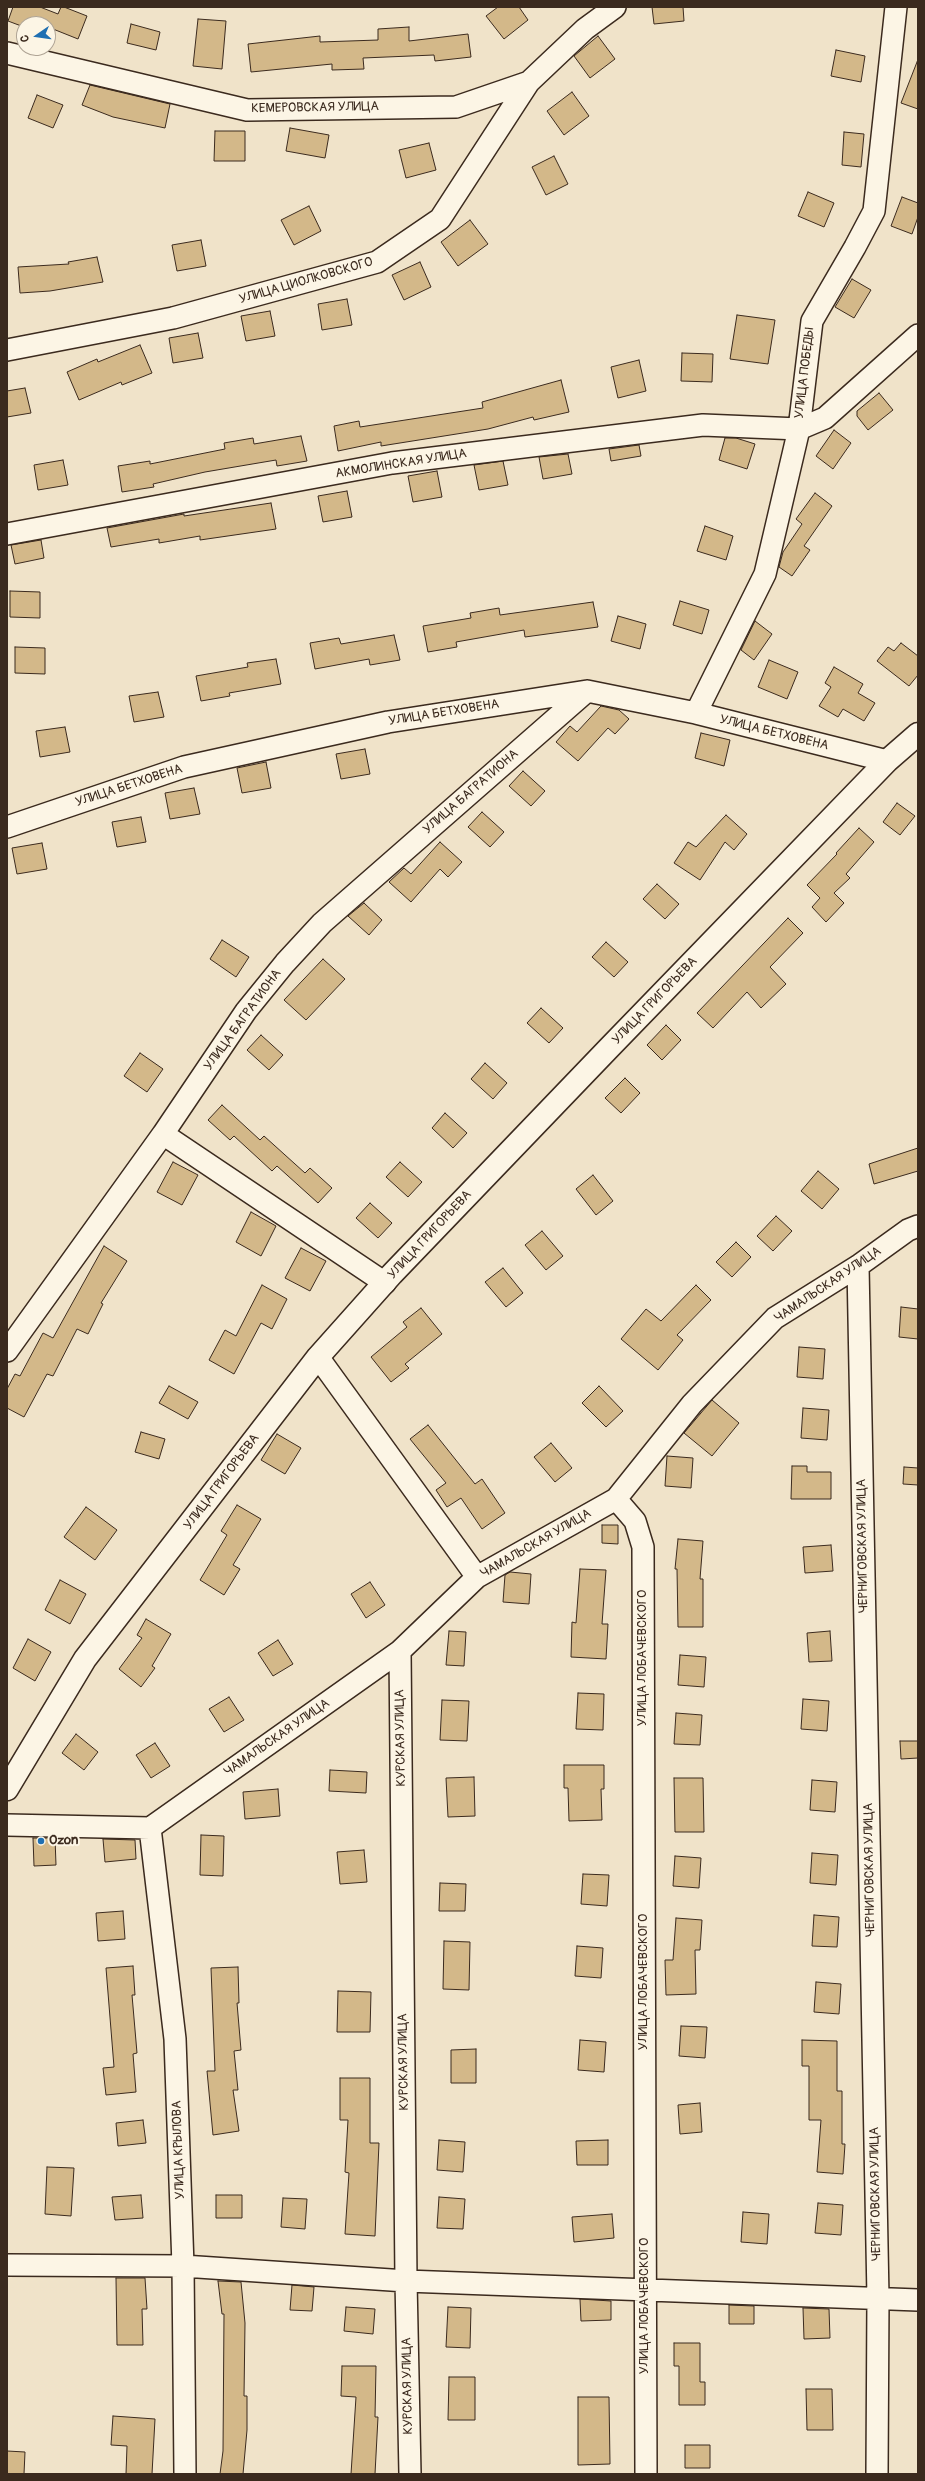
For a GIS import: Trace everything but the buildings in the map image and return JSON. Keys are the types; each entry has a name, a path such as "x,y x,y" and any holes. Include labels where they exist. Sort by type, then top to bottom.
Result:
{"main road":[{"name":"УЛИЦА ГРИГОРЬЕВА","path":"7,1789 86,1659 318,1357 385,1283 887,761 918,734"}],"street":[{"name":"УЛИЦА ЦИОЛКОВСКОГО","path":"7,350 173,318 377,262 440,219 529,82 585,29 615,7"},
{"name":"УЛИЦА ПОБЕДЫ","path":"696,713 765,574 799,429 812,321 855,248 874,211 896,7"},
{"name":"КЕМЕРОВСКАЯ УЛИЦА","path":"7,53 247,110 456,107 529,82"},
{"path":"799,429 825,418 918,335"},
{"name":"АКМОЛИНСКАЯ УЛИЦА","path":"7,534 392,463 703,425 799,429"},
{"name":"УЛИЦА БЕТХОВЕНА","path":"7,827 184,767 388,722 587,690 696,713 887,761"},
{"name":"УЛИЦА БАГРАТИОНА","path":"7,1351 163,1134 246,1011 285,963 317,929 587,690"},
{"path":"163,1134 385,1283"},
{"name":"ЧАМАЛЬСКАЯ УЛИЦА","path":"150,1828 400,1651 477,1577 616,1498 692,1404 776,1318 858,1266 908,1230 918,1226"},
{"name":"ЧЕРНИГОВСКАЯ УЛИЦА","path":"858,1266 878,2297 877,2474"},
{"path":"318,1357 477,1577"},
{"name":"УЛИЦА ЛОБАЧЕВСКОГО","path":"616,1498 635,1522 643,1547 644,2291 646,2474"},
{"name":"КУРСКАЯ УЛИЦА","path":"400,1651 406,2281 410,2474"},
{"path":"7,1826 150,1828"},
{"name":"УЛИЦА КРЫЛОВА","path":"150,1828 175,2039 182,2266 186,2474"},
{"path":"7,2265 182,2266 406,2281 644,2291 878,2297 918,2300"}],"place":[{"name":"Ozon","path":"41,1841"}]}
